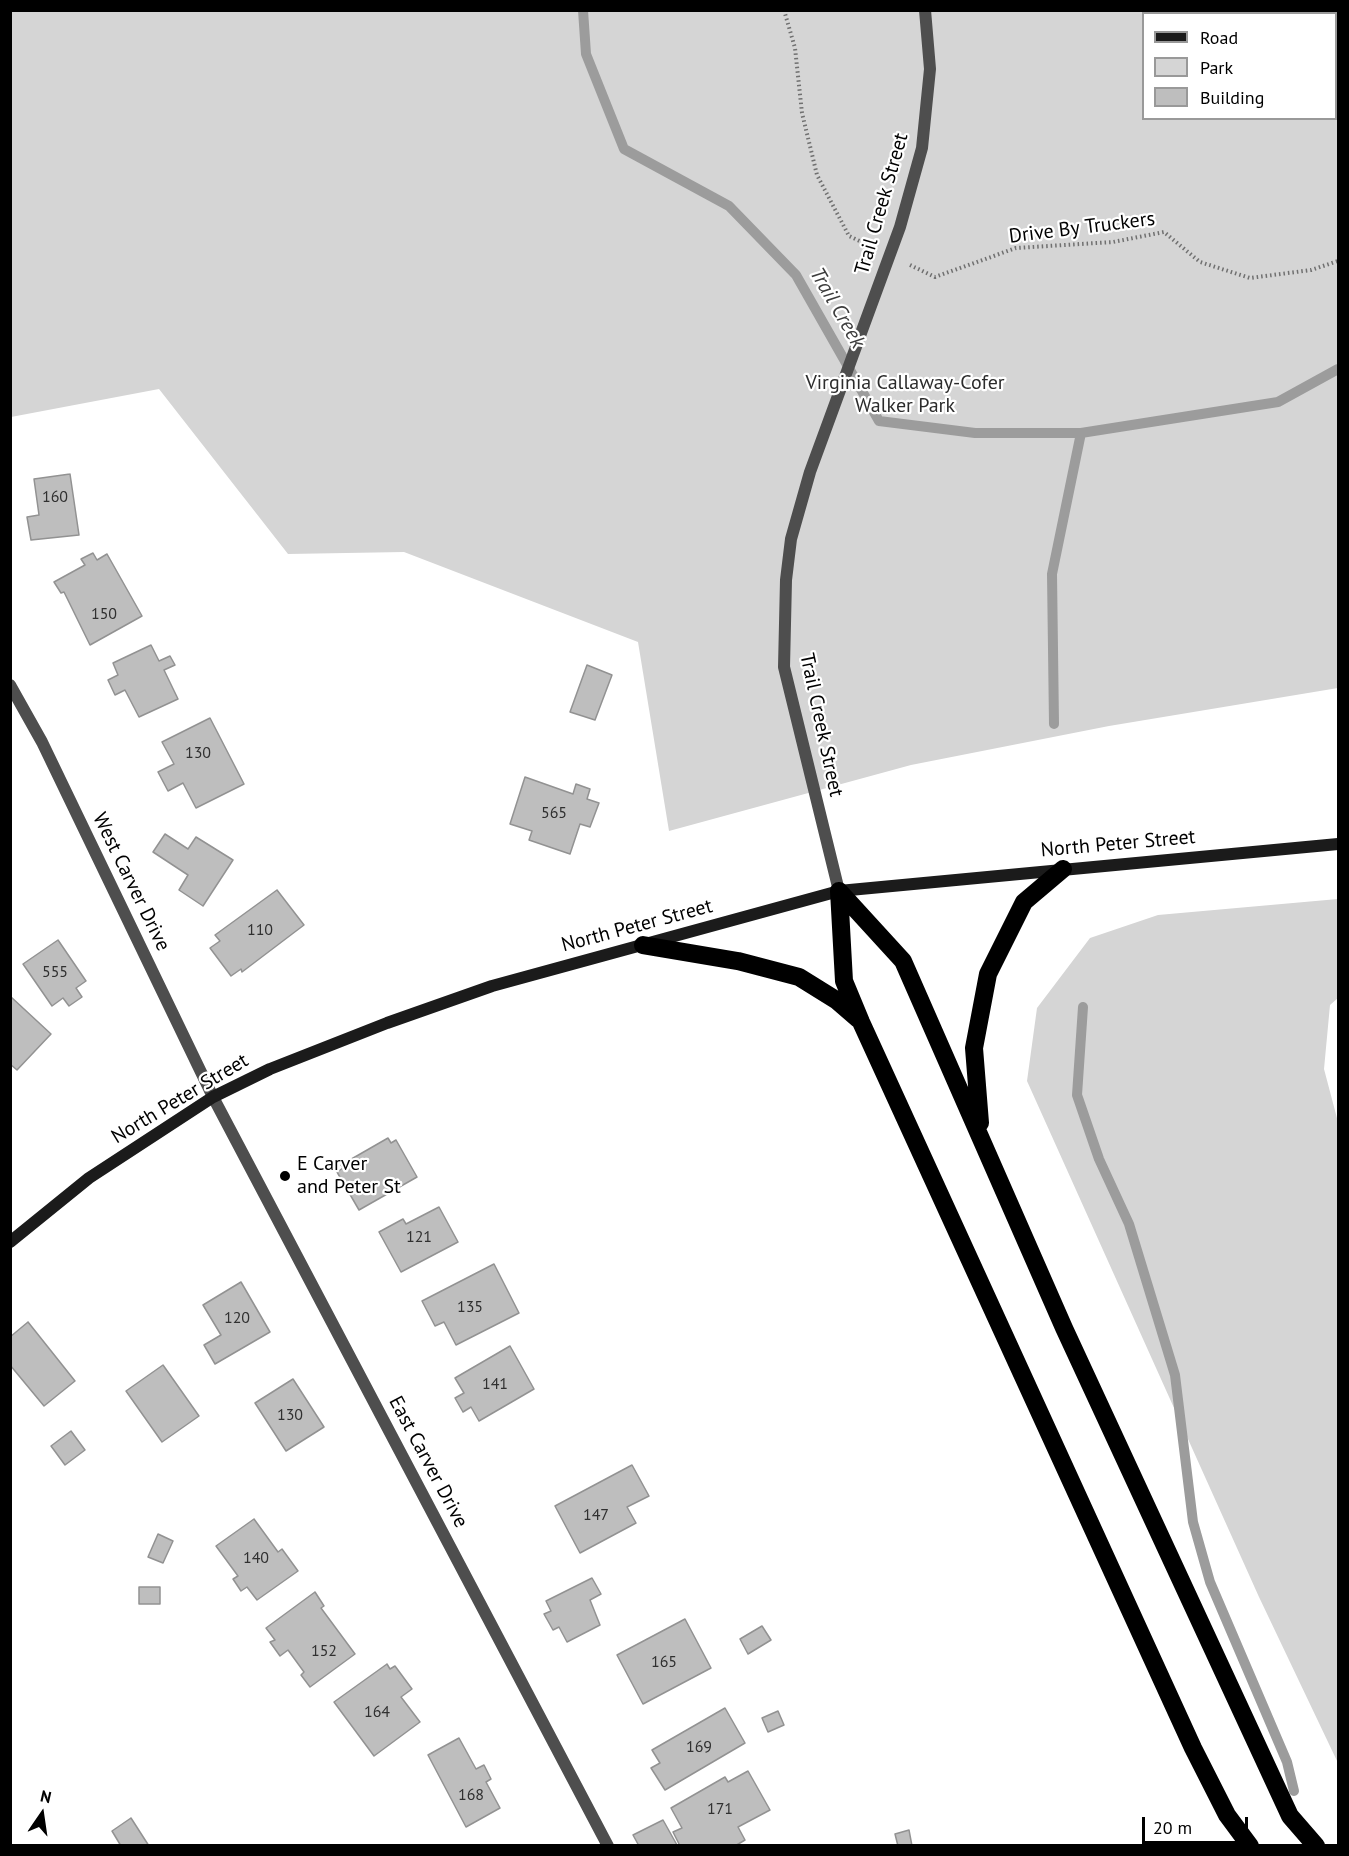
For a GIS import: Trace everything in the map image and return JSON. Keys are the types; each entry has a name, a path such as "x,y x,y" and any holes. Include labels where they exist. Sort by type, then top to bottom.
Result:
{"highway":[{"path":"981,1137 974,1048 987,974 1024,902 1063,868"},
{"path":"839,891 844,981 861,1022 1193,1748 1227,1815 1250,1845"},
{"path":"839,891 903,962 1064,1328 1290,1816 1316,1845"},
{"path":"643,945 738,961 800,977 836,1000 861,1022"}],"street":[{"name":"Trail Creek Street","path":"839,891 784,667 786,580 791,539 810,472 900,227 922,148 930,69 925,10"},
{"name":"West Carver Drive","path":"10,686 47,753 213,1097"},
{"name":"North Peter Street","path":"10,1242 89,1178 213,1097 270,1069 398,1019 492,986 839,891 1063,868 1338,844"},
{"name":"East Carver Drive","path":"213,1097 608,1845"}],"path":[{"path":"784,10 795,48 802,113 817,175 849,236 870,246"},
{"name":"Drive By Truckers","path":"902,262 935,277 1016,248 1113,242 1164,232 1200,262 1250,278 1311,270 1338,261"}],"green space":[{"name":"Virginia Callaway-Cofer Walker Park","path":"11,11 1338,11 1338,688 1109,726 911,765 669,831 638,642 404,552 288,554 159,389 11,417"},
{"path":"1338,899 1338,998 1330,1005 1324,1069 1338,1122 1338,1763 1259,1597 1027,1081 1037,1008 1090,938 1158,915"}],"building":[{"path":"70,474 79,535 31,540 27,517 39,515 34,479"},
{"path":"93,553 97,560 107,554 142,616 90,645 64,592 61,593 54,582 85,565 81,559"},
{"path":"151,645 159,661 170,656 175,665 164,670 178,699 139,717 125,690 115,695 108,680 118,675 113,663"},
{"path":"587,665 612,675 595,720 570,712"},
{"path":"210,718 244,784 196,808 183,783 168,791 158,772 174,764 162,742"},
{"path":"525,777 573,794 576,784 590,789 587,799 599,803 590,827 580,824 570,854 529,840 532,831 510,824"},
{"path":"165,834 188,849 196,837 233,860 203,906 179,890 188,875 153,852"},
{"path":"277,890 304,925 242,972 241,969 231,976 210,948 220,941 215,935"},
{"path":"58,940 86,981 76,988 82,997 69,1006 63,998 52,1006 23,964"},
{"path":"10,996 51,1034 17,1070 10,1064"},
{"path":"388,1138 391,1143 396,1140 417,1177 359,1210 337,1172 343,1168 341,1165"},
{"path":"439,1207 458,1242 401,1272 379,1232 403,1219 406,1224"},
{"path":"494,1264 519,1313 456,1345 444,1322 435,1326 422,1301"},
{"path":"241,1282 270,1332 215,1364 204,1345 221,1335 203,1305"},
{"path":"28,1322 75,1381 44,1406 10,1365 10,1337"},
{"path":"510,1346 534,1389 479,1421 471,1407 463,1412 455,1398 464,1393 455,1378"},
{"path":"163,1365 199,1416 162,1442 126,1391"},
{"path":"293,1379 324,1427 286,1451 255,1403"},
{"path":"71,1431 85,1450 65,1465 51,1446"},
{"path":"632,1465 649,1496 627,1507 636,1523 580,1553 555,1506"},
{"path":"254,1519 278,1552 282,1549 298,1571 257,1600 247,1587 241,1591 233,1579 238,1576 216,1546"},
{"path":"158,1534 173,1541 163,1563 148,1557"},
{"path":"592,1578 601,1594 590,1600 600,1625 567,1642 559,1627 553,1630 544,1614 551,1611 546,1601"},
{"path":"139,1587 160,1587 160,1604 139,1604"},
{"path":"315,1592 324,1606 321,1608 355,1654 310,1687 301,1675 304,1672 288,1650 280,1656 270,1642 275,1640 266,1628"},
{"path":"685,1619 711,1668 643,1704 617,1655"},
{"path":"762,1626 771,1640 748,1654 740,1639"},
{"path":"387,1664 390,1669 395,1666 412,1689 401,1697 420,1722 374,1756 334,1702"},
{"path":"725,1708 745,1743 665,1790 651,1768 660,1763 652,1750"},
{"path":"778,1711 784,1725 768,1732 762,1718"},
{"path":"459,1738 476,1769 484,1765 491,1779 486,1782 500,1808 466,1827 428,1755"},
{"path":"748,1771 770,1810 738,1827 745,1840 735,1846 680,1846 673,1832 682,1828 671,1808 725,1777 728,1782"},
{"path":"131,1818 149,1846 121,1846 112,1831"},
{"path":"663,1820 677,1845 639,1846 633,1835"},
{"path":"909,1830 912,1846 898,1846 895,1834"}],"waterway":[{"name":"Trail Creek","path":"583,10 586,54 624,149 729,206 796,275 879,421 975,433 1081,433 1278,402 1338,369"},
{"path":"1054,724 1052,574 1081,433"},
{"path":"1083,1007 1077,1095 1099,1159 1129,1224 1175,1375 1193,1522 1210,1582 1287,1762 1294,1791"}],"place":[{"name":"E Carver and Peter St","path":"285,1176"}]}
